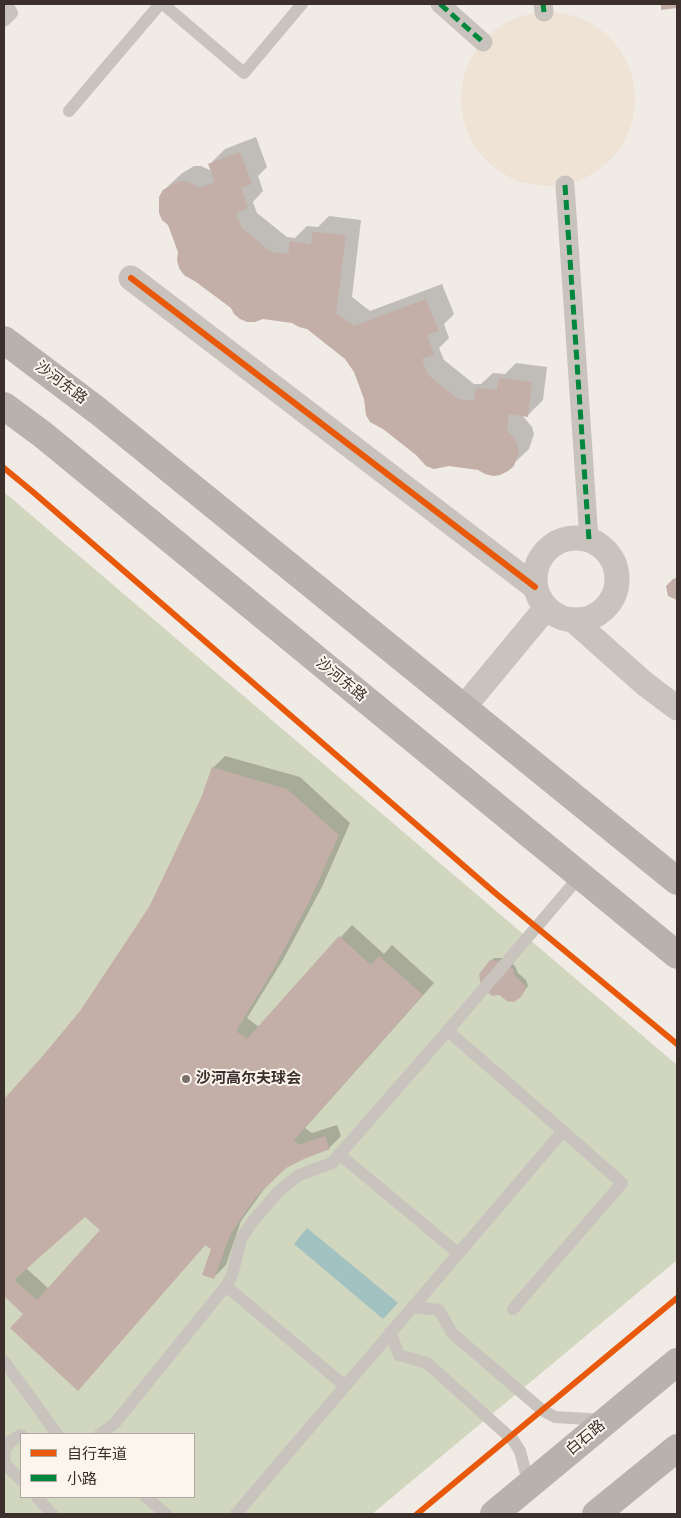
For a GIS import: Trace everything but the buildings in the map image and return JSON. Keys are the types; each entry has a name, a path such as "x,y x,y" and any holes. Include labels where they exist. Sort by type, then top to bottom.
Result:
{"main road":[{"name":"沙河东路","path":"4,340 98,412 677,881"},
{"name":"沙河东路","path":"4,406 42,434 677,955"},
{"name":"白石路","path":"494,1514 677,1362"},
{"path":"596,1514 677,1448"}],"street":[{"path":"440,4 483,42"},
{"path":"565,185 590,540"},
{"path":"131,278 541,597 559,617 573,620 586,619 598,614 608,604 615,593 617,580 615,567 610,555 601,546 590,540 575,537 561,540 549,548 540,559 535,572 541,597 464,707"},
{"path":"573,620 645,684 677,708"}],"lane":[{"path":"4,21 12,13 7,4"},
{"path":"69,111 162,4 244,73 302,4"},
{"path":"101,1433 114,1423 226,1286 232,1275 241,1239 253,1221 278,1192 299,1175 332,1162 448,1031 580,876"},
{"path":"448,1031 622,1183 512,1309"},
{"path":"236,1514 563,1131"},
{"path":"339,1154 458,1253"},
{"path":"226,1286 345,1386"},
{"path":"412,1307 439,1310 452,1333 542,1410 556,1417 607,1420"},
{"path":"390,1332 399,1355 426,1363 513,1440 520,1451 529,1485"},
{"path":"4,1361 56,1433"},
{"path":"20,1436 11,1441 4,1451 5,1464 20,1479"},
{"path":"147,1498 166,1514"},
{"path":"39,1499 52,1514"}],"green space":[{"name":"沙河高尔夫球会","path":"4,492 677,1065 677,1260 372,1514 4,1514"}],"shaded area":[{"path":"548,12 565,14 581,19 603,32 615,44 631,74 635,99 633,116 628,132 615,154 603,166 573,182 548,186 531,184 515,179 493,166 481,154 465,124 461,99 463,82 468,66 481,44 493,32 523,16"}],"water":[{"path":"307,1228 398,1303 383,1319 294,1244"}],"marked path":[{"path":"440,4 483,42"},
{"path":"543,4 544,12"},
{"path":"565,185 589,540"}],"cycle path":[{"path":"131,278 535,587"},
{"path":"4,468 494,892 677,1044"},
{"path":"417,1514 677,1298"}],"place":[{"name":"沙河高尔夫球会","path":"186,1079"}]}
